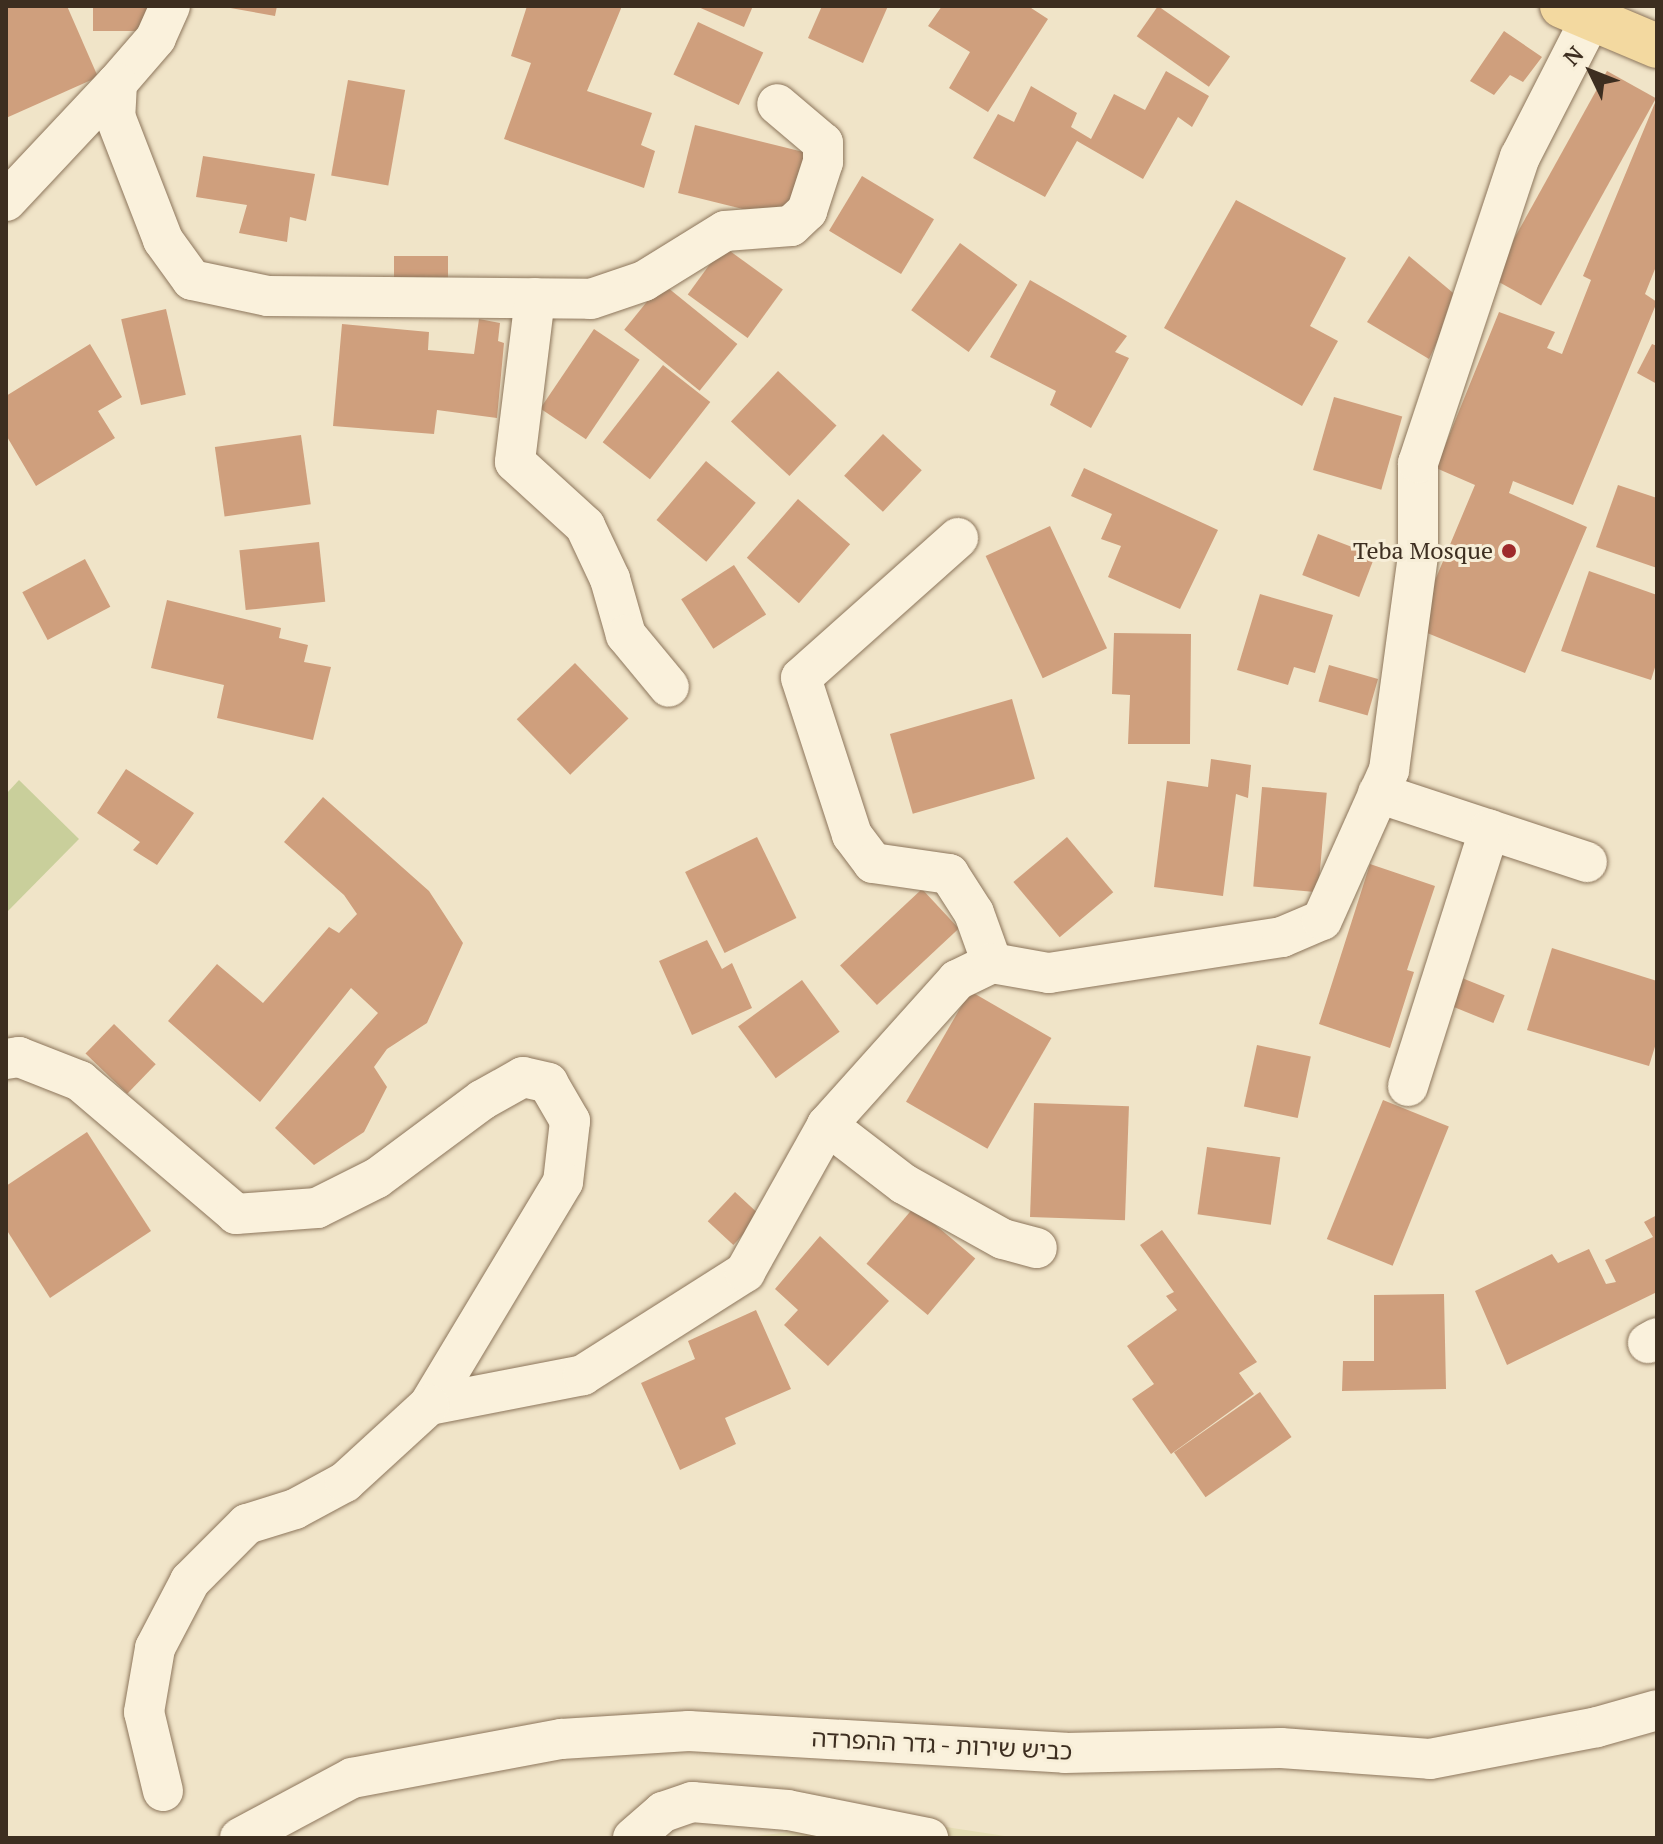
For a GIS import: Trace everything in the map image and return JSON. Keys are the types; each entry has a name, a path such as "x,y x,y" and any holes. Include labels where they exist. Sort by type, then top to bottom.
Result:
{"main road":[{"path":"1576,13 1657,46"}],"street":[{"path":"6,201 156,38 170,6"},
{"path":"429,1405 583,1375 745,1272 827,1125 957,980 992,963 1049,973 1282,937 1322,920 1389,770 1418,556 1418,463 1520,157 1576,13"},
{"path":"117,83 115,116 130,162 163,240 192,280 268,296 591,299 644,281 725,231 791,226 807,211 823,162 823,143 777,104"},
{"path":"535,298 515,462 585,526 610,579 626,635 669,687"},
{"path":"958,538 801,678 852,835 873,863 949,874 974,913 992,963"},
{"path":"1378,793 1587,862"},
{"path":"1408,1086 1489,830"},
{"path":"6,1059 19,1057 80,1081 236,1214 317,1208 377,1178 482,1100 523,1077 548,1083 570,1121 563,1182 429,1405 345,1482 295,1509 247,1524 190,1581 155,1648 144,1712 163,1791"},
{"path":"827,1125 904,1184 1003,1239 1037,1248"},
{"name":"כביש שירות - גדר ההפרדה","path":"240,1838 352,1778 561,1739 689,1731 1065,1753 1281,1748 1430,1759 1597,1727 1657,1710"},
{"path":"633,1838 663,1812 692,1802 788,1810 928,1838"}],"shaded area":[{"path":"900,1820 1018,1838 738,1838"}],"green space":[{"path":"19,780 79,839 6,913 6,794"}],"building":[{"path":"6,6 67,6 98,77 6,118"},
{"path":"93,6 153,6 153,31 93,31"},
{"path":"219,6 277,6 275,16"},
{"path":"527,6 622,6 587,91 652,113 641,145 655,151 644,188 504,139 531,63 511,56"},
{"path":"696,6 753,6 744,27"},
{"path":"822,6 888,6 863,63 808,38"},
{"path":"942,6 1028,6 1048,19 988,112 949,88 970,52 928,26"},
{"path":"1158,6 1230,56 1209,87 1137,36"},
{"path":"698,22 763,52 739,105 673,75"},
{"path":"1504,31 1542,57 1523,82 1510,75 1494,95 1470,81"},
{"path":"1166,71 1209,96 1192,127 1178,117 1143,179 1077,141 1045,197 973,158 998,114 1014,122 1031,86 1077,113 1071,127 1091,139 1114,94 1145,110"},
{"path":"1607,71 1656,98 1541,305 1492,278"},
{"path":"348,80 405,90 388,186 331,176"},
{"path":"1657,98 1657,264 1645,294 1657,302 1573,505 1513,481 1509,493 1587,527 1525,673 1415,628 1475,485 1436,468 1499,312 1555,332 1547,348 1562,354 1591,280 1583,276"},
{"path":"695,125 807,153 790,221 678,193"},
{"path":"203,156 315,174 306,221 290,217 287,242 239,233 247,205 196,197"},
{"path":"862,176 934,219 901,274 829,231"},
{"path":"1236,200 1346,258 1310,326 1338,341 1302,406 1164,328"},
{"path":"960,243 1017,285 969,352 911,310"},
{"path":"723,246 783,289 748,338 688,295"},
{"path":"394,256 448,256 448,288 394,288"},
{"path":"1409,256 1458,297 1429,359 1367,322"},
{"path":"1030,280 1127,336 1115,352 1129,358 1091,428 1050,405 1056,391 990,357"},
{"path":"662,283 737,344 700,391 624,330"},
{"path":"166,309 186,395 141,405 121,319"},
{"path":"479,319 500,323 498,341 504,343 497,418 437,410 434,434 333,426 342,324 429,332 428,350 474,354"},
{"path":"594,329 640,360 586,439 540,409"},
{"path":"90,344 122,397 98,411 115,438 36,486 6,435 6,396"},
{"path":"1652,344 1657,346 1657,384 1637,373"},
{"path":"663,365 710,402 650,479 603,442"},
{"path":"778,371 837,426 789,476 731,421"},
{"path":"1334,397 1402,417 1381,490 1313,470"},
{"path":"883,434 922,470 883,512 844,476"},
{"path":"301,435 311,504 225,516 215,447"},
{"path":"706,461 756,503 706,562 657,520"},
{"path":"1084,468 1218,530 1180,609 1108,577 1121,546 1101,539 1112,514 1071,496"},
{"path":"1618,485 1657,498 1657,568 1596,547"},
{"path":"798,499 850,544 799,603 747,558"},
{"path":"1050,526 1107,648 1043,678 986,556"},
{"path":"1318,534 1375,556 1359,597 1302,575"},
{"path":"319,542 325,602 246,610 239,550"},
{"path":"85,559 110,607 48,640 22,592"},
{"path":"734,565 766,614 713,649 681,599"},
{"path":"1589,571 1657,595 1657,661 1651,680 1561,651"},
{"path":"1260,594 1333,615 1315,673 1294,667 1288,685 1237,670"},
{"path":"167,600 281,628 279,638 308,645 304,662 331,667 313,740 217,718 224,685 151,668"},
{"path":"1114,633 1191,634 1190,744 1128,744 1130,695 1112,694"},
{"path":"575,663 628,718 570,775 517,719"},
{"path":"1329,665 1378,679 1368,716 1319,702"},
{"path":"1012,699 1035,779 913,814 890,734"},
{"path":"1211,759 1251,765 1248,798 1236,794 1223,896 1154,887 1167,781 1208,787"},
{"path":"126,769 194,813 157,865 133,850 140,842 97,813"},
{"path":"1262,787 1327,793 1318,892 1253,887"},
{"path":"323,797 429,891 463,943 427,1023 387,1049 374,1067 387,1087 364,1132 314,1165 275,1128 378,1013 351,988 260,1102 168,1021 217,964 263,1003 329,927 339,933 357,914 344,895 284,842"},
{"path":"757,837 796,918 725,953 685,872"},
{"path":"1067,837 1113,892 1060,937 1013,882"},
{"path":"1370,864 1435,886 1407,970 1414,972 1390,1048 1319,1024"},
{"path":"922,889 959,928 877,1005 840,965"},
{"path":"707,940 722,969 732,963 752,1008 692,1035 659,961"},
{"path":"1552,948 1657,981 1657,1040 1649,1066 1527,1030"},
{"path":"1462,978 1505,995 1493,1023 1451,1006"},
{"path":"802,980 840,1032 776,1078 738,1026"},
{"path":"970,991 1051,1038 987,1149 906,1102"},
{"path":"114,1024 156,1064 127,1094 86,1053"},
{"path":"1257,1045 1311,1056 1298,1118 1244,1107"},
{"path":"1383,1100 1449,1127 1393,1266 1327,1239"},
{"path":"1034,1103 1129,1106 1125,1220 1030,1217"},
{"path":"87,1132 151,1231 50,1298 6,1229 6,1186"},
{"path":"1207,1147 1280,1157 1271,1225 1198,1214"},
{"path":"735,1192 761,1216 733,1245 708,1221"},
{"path":"914,1207 975,1258 928,1315 866,1264"},
{"path":"1657,1215 1657,1292 1507,1365 1475,1291 1552,1254 1558,1263 1589,1249 1606,1284 1616,1282 1605,1260 1653,1237 1644,1222"},
{"path":"1162,1230 1257,1362 1239,1373 1254,1394 1171,1454 1132,1399 1154,1384 1127,1346 1177,1310 1166,1296 1174,1292 1140,1245"},
{"path":"820,1236 889,1301 828,1366 784,1325 798,1310 775,1289"},
{"path":"1444,1294 1446,1389 1342,1391 1343,1361 1374,1361 1374,1295"},
{"path":"756,1310 791,1389 725,1418 736,1444 680,1470 641,1383 695,1359 688,1341"},
{"path":"1260,1392 1292,1437 1206,1497 1174,1452"}],"place":[{"name":"Teba Mosque","path":"1509,551"}]}
